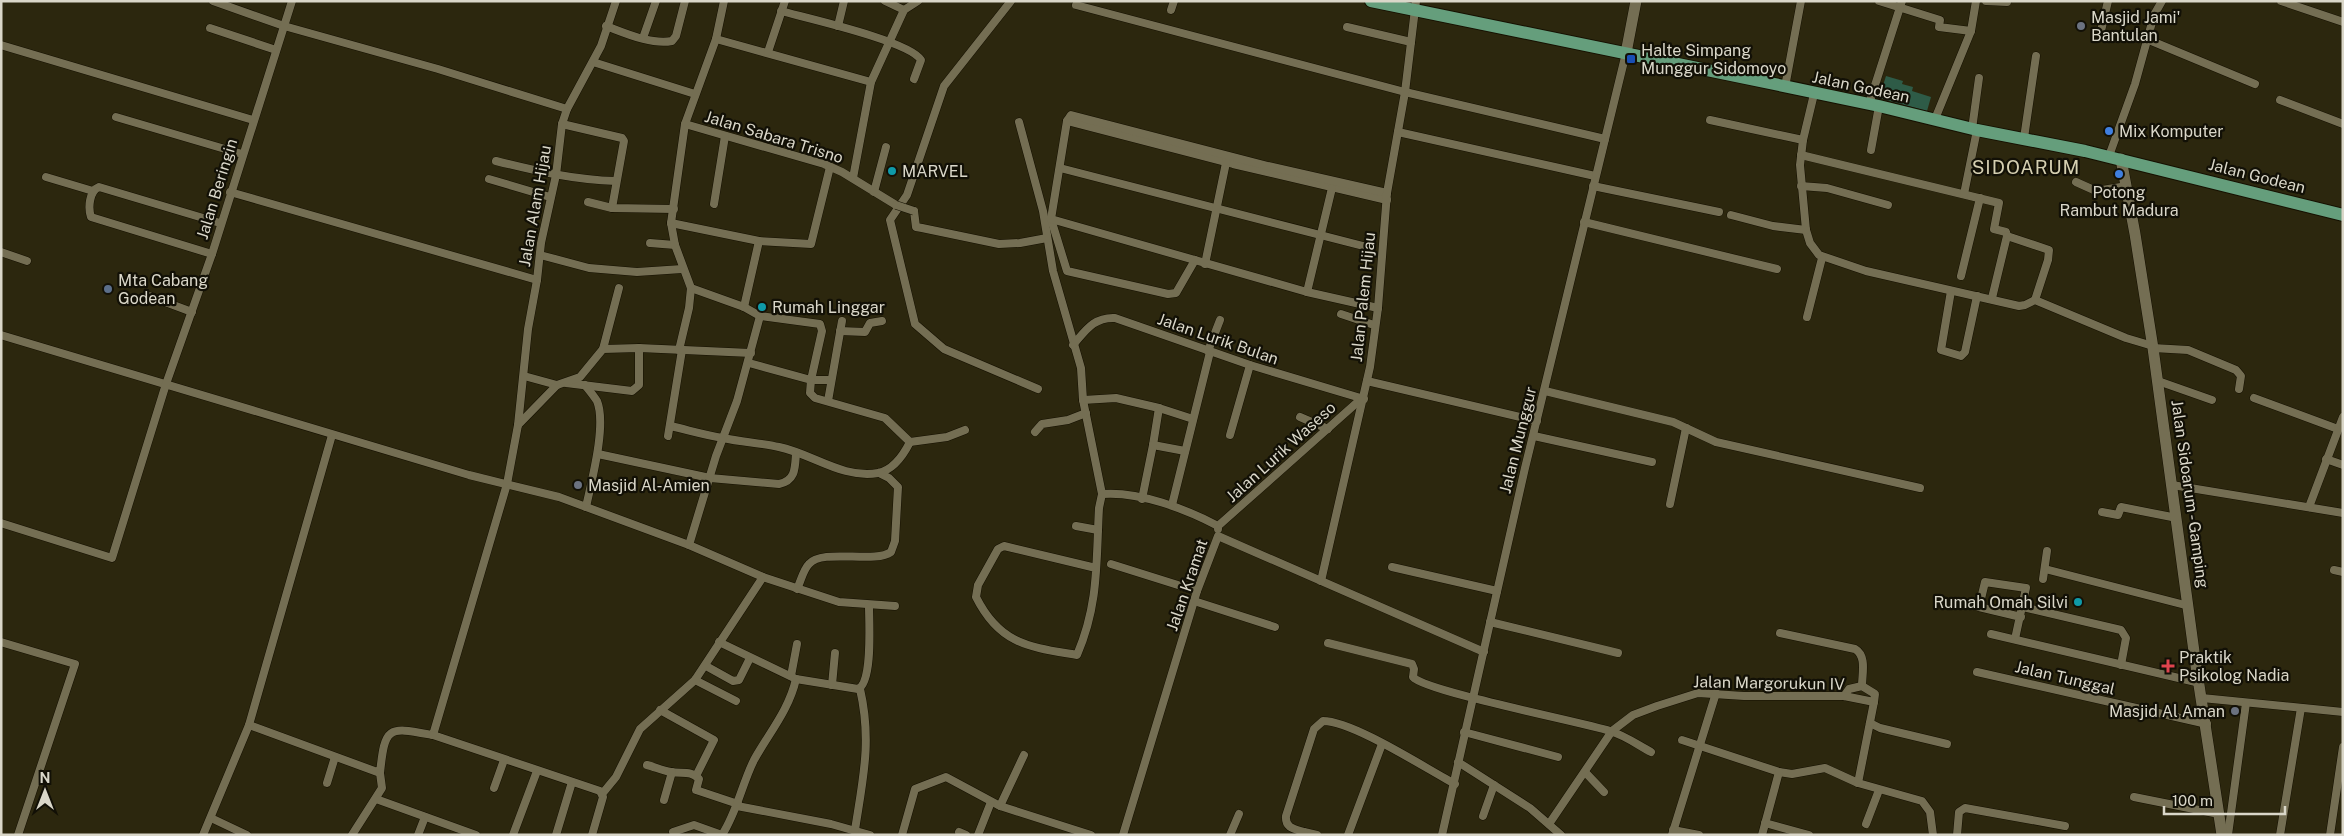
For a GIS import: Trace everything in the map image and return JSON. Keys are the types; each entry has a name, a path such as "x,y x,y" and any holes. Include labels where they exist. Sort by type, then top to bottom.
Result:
{"main road":[{"name":"Jalan Godean","path":"1370,1 1416,7 1814,94 1874,105 1974,130 2024,138 2115,158 2343,215"},
{"path":"1626,53 1636,1"},
{"name":"Jalan Sidoarum - Gamping","path":"2115,158 2127,186 2153,347 2222,835"}],"street":[{"path":"213,1 284,26 438,69 567,109"},
{"name":"Jalan Beringin","path":"1,523 112,558 166,384 212,254 220,223 292,1"},
{"name":"Jalan Alam Hijau","path":"433,735 507,484 518,425 528,329 550,197 556,175 562,124 567,109 601,46 606,26 616,1"},
{"path":"643,38 656,1"},
{"path":"606,26 643,38 663,42 674,39 685,1"},
{"path":"668,436 691,288 682,269 675,245 672,223 685,124 716,40 724,1"},
{"path":"768,52 785,1"},
{"path":"838,26 844,1"},
{"path":"885,1 898,6 918,1"},
{"path":"1011,1 944,86 907,195 890,220 915,324 944,349 1038,389"},
{"path":"1171,10 1174,1"},
{"path":"1785,87 1801,1"},
{"path":"1879,1 1901,4 1940,20 1939,27 1971,31"},
{"path":"1935,119 1971,31 1976,1"},
{"path":"1986,1 2007,2"},
{"path":"2100,35 2108,1"},
{"path":"2115,158 2149,40 2154,15 2162,1"},
{"path":"2281,1 2343,22"},
{"path":"1871,150 1874,105 1901,4"},
{"path":"1076,5 1405,92 1605,138"},
{"path":"853,178 872,82 898,6"},
{"name":"Jalan Palem Hijau","path":"1320,581 1367,381 1378,308 1387,197 1405,92 1416,7"},
{"path":"781,11 885,40 919,56 921,60 914,79"},
{"path":"1347,27 1412,42"},
{"path":"210,28 276,50"},
{"path":"716,40 768,52 872,82"},
{"path":"2149,40 2255,84"},
{"path":"1,45 253,120"},
{"name":"Jalan Munggur","path":"1442,835 1455,784 1464,732 1497,590 1626,53"},
{"path":"2024,138 2036,56"},
{"path":"593,62 695,94"},
{"path":"1964,194 1974,130 1979,78"},
{"path":"1801,155 1999,204 1994,229 2006,232 2007,236 2048,250 2048,260 2035,300 2026,306 2019,306 1992,298 1951,291 1866,271 1822,258 1810,243 1806,230 1801,186 1801,155 1803,140 1814,94"},
{"path":"2280,100 2343,124"},
{"path":"116,117 242,154"},
{"path":"1710,120 1803,140"},
{"path":"1195,260 1176,293 1168,294 1067,271 1051,219 1067,121 1387,197"},
{"path":"1019,122 1043,211 1053,271 1081,368 1083,400 1102,494 1093,609 1078,655 1020,644 1004,633 986,614 976,597 978,585 998,549 1004,546 1096,568"},
{"path":"562,124 622,138 624,141 612,208"},
{"name":"Jalan Sabara Trisno","path":"685,124 830,167 853,178 896,206 914,211 916,227 999,244 1020,243 1047,238"},
{"path":"1398,132 1596,176"},
{"path":"714,204 725,136"},
{"path":"874,192 886,147"},
{"path":"1227,159 1332,188 1387,197"},
{"path":"1205,264 1227,159"},
{"path":"496,161 556,175 616,182"},
{"path":"672,223 759,241 811,244 830,167"},
{"path":"1060,168 1216,210 1371,248"},
{"path":"46,178 93,191"},
{"path":"489,179 550,197"},
{"path":"2076,182 2096,191 2127,186"},
{"path":"1593,186 1718,212"},
{"path":"1801,186 1826,188 1888,206"},
{"path":"212,254 91,217 89,206 93,191 99,187 220,223"},
{"path":"1307,292 1322,237 1332,188"},
{"path":"230,192 537,280"},
{"path":"1961,276 1980,198"},
{"path":"588,202 612,208 674,209"},
{"path":"1731,216 1773,226 1806,230"},
{"path":"1051,219 1307,292 1378,308"},
{"path":"1584,222 1777,268"},
{"path":"1992,298 2007,236"},
{"path":"744,307 759,241"},
{"path":"650,242 675,245"},
{"path":"1,252 27,261"},
{"path":"540,255 589,268 637,272 682,269"},
{"path":"1807,317 1822,258"},
{"path":"518,425 557,386 580,377 603,349 619,288"},
{"path":"691,288 744,307 760,316 820,324 822,331 811,380 810,393 812,396 885,418 910,442"},
{"path":"1951,291 1941,350 1961,356 1965,352 1977,296"},
{"path":"149,296 192,312"},
{"path":"2035,300 2126,338 2153,347 2188,350 2236,370 2241,376 2238,389"},
{"path":"1341,314 1374,325"},
{"path":"689,545 722,438 737,401 760,316"},
{"name":"Jalan Lurik Bulan","path":"1073,345 1094,321 1104,318 1115,318 1209,352 1362,399"},
{"path":"1172,505 1209,352 1220,320"},
{"path":"828,401 842,321"},
{"path":"840,331 865,332 870,323 882,321"},
{"path":"1,335 332,435 559,497 689,545 763,576 839,602 869,606 896,606"},
{"path":"603,349 639,348 751,353"},
{"path":"566,383 632,391 639,385 639,348"},
{"path":"748,363 811,380 831,380"},
{"path":"1230,435 1250,365"},
{"path":"524,376 557,386"},
{"path":"1367,381 1537,421"},
{"path":"2158,381 2212,400"},
{"path":"585,385 597,401 599,412 598,454 586,507"},
{"path":"1545,391 1663,420 1716,442 1920,488"},
{"path":"1083,400 1116,398 1159,408 1193,420"},
{"path":"2254,398 2338,429"},
{"name":"Jalan Lurik Waseso","path":"1218,526 1362,399"},
{"path":"1142,499 1159,408"},
{"path":"1035,432 1042,424 1068,420 1086,413"},
{"path":"1300,417 1328,429"},
{"path":"2309,507 2343,417"},
{"path":"670,426 722,438 781,447 849,472 879,473 889,478 898,488 895,541 891,552 877,556 852,555 813,560 807,566 798,589"},
{"path":"1670,504 1686,428"},
{"path":"879,473 894,464 910,442 947,437 965,430"},
{"path":"203,835 249,725 332,435"},
{"path":"1534,436 1652,462"},
{"path":"2334,438 2343,442"},
{"path":"1153,444 1185,451"},
{"path":"598,454 710,478 780,484 787,483 794,472 796,453"},
{"path":"2326,459 2343,465"},
{"path":"2172,485 2343,513"},
{"path":"1102,494 1112,493 1172,505 1218,526 1218,536"},
{"path":"2102,512 2118,515 2121,507 2177,518"},
{"path":"1076,526 1098,530"},
{"name":"Jalan Kramat","path":"1123,835 1197,591 1218,536 1484,652"},
{"path":"2044,579 2047,551"},
{"path":"1111,564 1197,591"},
{"path":"1392,567 1497,590"},
{"path":"2045,569 2189,606"},
{"path":"2334,570 2343,572"},
{"path":"592,835 602,794 616,777 640,729 696,680 763,576"},
{"path":"2015,639 2023,607 2026,588 1988,582 1983,586 1979,605 1981,609 2020,617"},
{"path":"1194,601 1275,627"},
{"path":"855,830 868,745 867,724 860,688 868,676 869,606"},
{"path":"2023,607 2121,630 2126,638 2122,665"},
{"path":"1490,622 1618,653"},
{"path":"1780,633 1855,649 1860,652 1862,657 1862,686"},
{"path":"1991,634 2200,682"},
{"path":"1,642 75,664 18,835"},
{"path":"719,642 793,677 832,685 860,688"},
{"path":"1328,643 1412,664 1415,680 1473,697 1612,731 1651,752"},
{"path":"673,832 694,826 722,835 737,805 753,762 788,704 797,644"},
{"path":"832,685 835,653"},
{"path":"706,666 733,681 739,680 750,658"},
{"name":"Jalan Tunggal","path":"1977,672 2207,724"},
{"path":"696,680 736,701"},
{"path":"1844,696 1850,689 1862,686 1875,694 1858,782"},
{"name":"Jalan Margorukun IV","path":"1549,824 1612,731 1633,716 1685,695 1698,692 1844,696 1874,702"},
{"path":"1699,835 1673,832 1716,693"},
{"path":"2202,698 2343,712"},
{"path":"2228,835 2246,703"},
{"path":"2280,835 2301,708"},
{"path":"660,710 714,740 696,776"},
{"path":"1317,835 1304,833 1288,826 1286,816 1314,729 1319,722 1338,723 1382,744 1455,784"},
{"path":"1870,722 1880,728 1947,744"},
{"path":"249,725 380,773"},
{"path":"352,835 382,788 380,773 382,751 387,736 399,729 433,735 602,794"},
{"path":"1464,732 1558,757"},
{"path":"1682,740 1779,772 1798,773 1825,768 1879,790 1922,801 1930,812 1933,835"},
{"path":"1348,835 1382,744"},
{"path":"2330,835 2343,747"},
{"path":"1000,806 1024,755"},
{"path":"327,783 336,757"},
{"path":"494,788 504,760"},
{"path":"1458,762 1494,785 1549,824 1561,835"},
{"path":"647,765 672,772 686,772 696,776 699,779 696,790 737,805 855,830 870,835"},
{"path":"513,835 537,771"},
{"path":"664,800 672,772"},
{"path":"1585,772 1604,792"},
{"path":"1762,835 1779,772"},
{"path":"902,835 915,789 946,777 1000,806 1091,835"},
{"path":"556,835 572,782"},
{"path":"1483,816 1494,785"},
{"path":"1866,824 1879,790"},
{"path":"2134,797 2219,814"},
{"path":"376,799 476,835"},
{"path":"978,835 991,802"},
{"path":"1957,835 1959,812 1965,808 2065,826"},
{"path":"1230,835 1239,814"},
{"path":"418,835 425,816"},
{"path":"211,818 247,835"},
{"path":"1765,824 1809,835"}],"green space":[{"path":"1886,76 1903,81 1902,84 1913,87 1912,91 1931,97 1927,111 1879,98"}],"place":[{"name":"Masjid Jami' Bantulan","path":"2081,26"},
{"name":"Halte Simpang Munggur Sidomoyo","path":"1631,59"},
{"name":"Mix Komputer","path":"2109,131"},
{"name":"MARVEL","path":"892,171"},
{"name":"Potong Rambut Madura","path":"2119,174"},
{"name":"Mta Cabang Godean","path":"108,289"},
{"name":"Rumah Linggar","path":"762,307"},
{"name":"Masjid Al-Amien","path":"578,485"},
{"name":"Rumah Omah Silvi","path":"2078,602"},
{"name":"Praktik Psikolog Nadia","path":"2168,666"},
{"name":"Masjid Al Aman","path":"2235,711"}],"district":[{"name":"SIDOARUM","path":"2026,167"}]}
